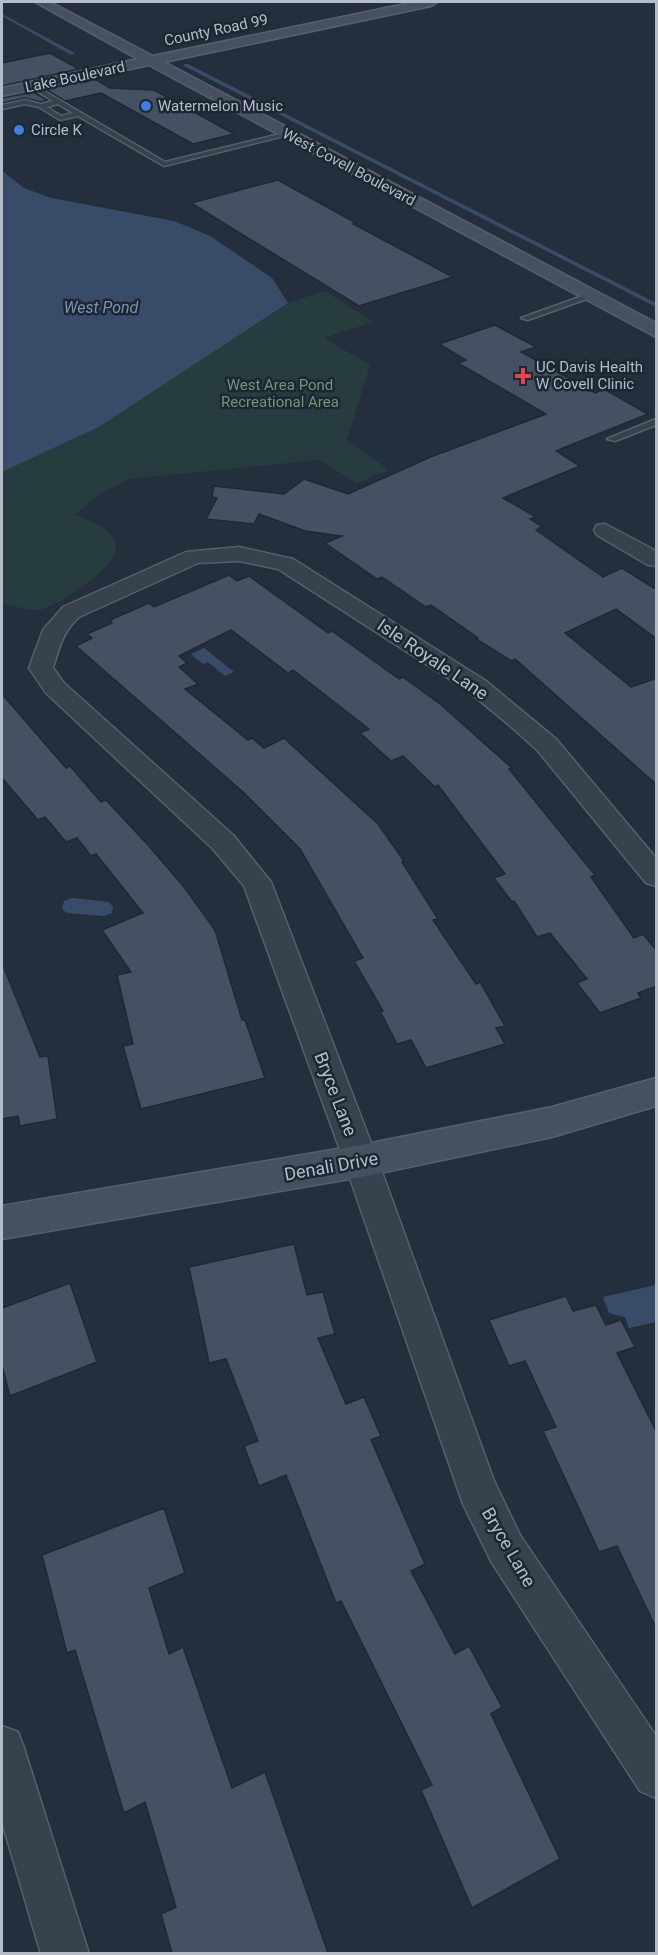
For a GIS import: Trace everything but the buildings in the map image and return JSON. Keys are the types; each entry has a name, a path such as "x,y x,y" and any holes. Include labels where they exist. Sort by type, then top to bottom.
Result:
{"main road":[{"name":"West Covell Boulevard","path":"41,2 657,332"},
{"name":"County Road 99","path":"149,61 431,2"},
{"path":"66,79 94,65 104,54 67,16"},
{"name":"Lake Boulevard","path":"2,92 149,61"},
{"path":"66,79 142,79"},
{"path":"161,83 224,102"},
{"name":"Denali Drive","path":"2,1223 361,1161 552,1122 657,1092"}],"street":[{"path":"605,530 657,560"},
{"name":"Isle Royale Lane","path":"152,575 194,557 216,554 239,554 285,564 477,686 517,718 548,746 657,876"},
{"name":"Bryce Lane","path":"152,575 71,612 58,622 51,633 41,668 55,688 223,842 257,882 361,1161 477,1490 506,1549 657,1775"},
{"path":"2,1749 65,1953"}],"lane":[{"path":"32,86 164,164 288,134"},
{"path":"2,107 24,102 41,106 60,118 79,114"},
{"path":"41,106 58,102"},
{"path":"525,318 591,296"},
{"path":"612,440 657,422"}],"green space":[{"name":"West Area Pond Recreational Area","path":"325,291 373,322 324,338 370,365 347,440 389,470 357,483 319,460 129,479 99,494 75,515 94,522 115,540 116,547 113,556 96,576 71,595 47,608 25,609 2,603 2,472 99,427 288,303"}],"water":[{"name":"West Pond","path":"2,171 24,188 51,198 174,221 210,236 272,278 288,303 99,427 2,472"},
{"path":"204,648 234,672 225,676 208,662 203,664 191,654"},
{"path":"72,898 109,902 113,907 112,913 104,916 67,913 62,909 64,901"},
{"path":"656,1285 656,1322 629,1328 625,1317 609,1313 603,1297"}],"waterway":[{"path":"2,15 73,54"},
{"path":"186,65 656,305"}],"place":[{"name":"Watermelon Music","path":"146,106"},
{"name":"Circle K","path":"19,130"},
{"name":"UC Davis Health W Covell Clinic","path":"523,376"}]}
